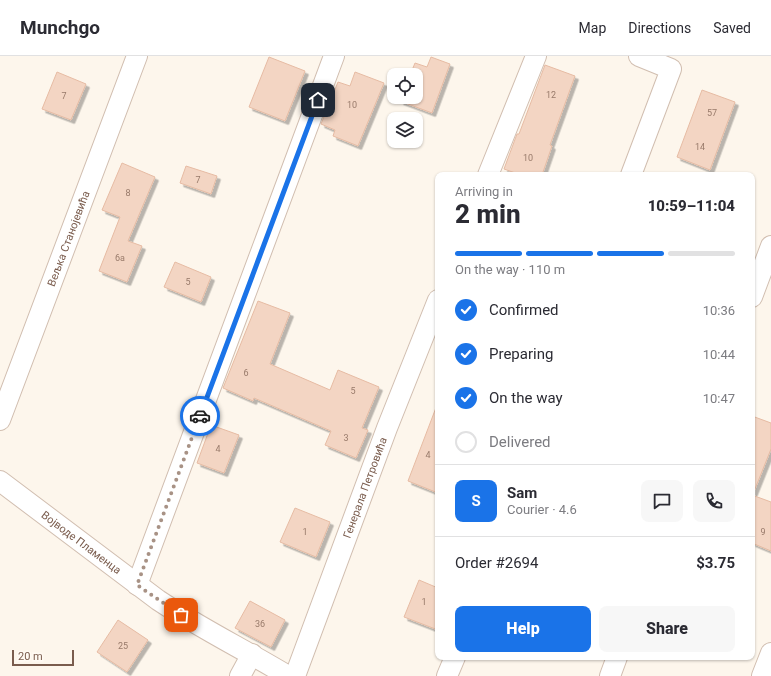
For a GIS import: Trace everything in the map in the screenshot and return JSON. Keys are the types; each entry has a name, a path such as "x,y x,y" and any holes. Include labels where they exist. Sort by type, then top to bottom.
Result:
{"street":[{"name":"Вељка Станојевића","path":"0,420 137,56"},
{"path":"137,585 334,56"},
{"path":"489,172 536,56"},
{"path":"632,172 671,69 639,56"},
{"path":"755,289 771,246"},
{"name":"Генерала Петровића","path":"295,676 387,428 435,308"},
{"name":"Војводе Пламенца","path":"0,481 137,585 181,615 252,654 288,676"},
{"path":"762,676 771,653"},
{"path":"240,676 252,654"},
{"path":"447,676 453,660"},
{"path":"610,676 616,660"}],"building":[{"path":"269,57 305,71 285,121 249,107"},
{"path":"431,57 450,64 432,113 408,104 423,104 423,68 413,68 415,63 427,67"},
{"path":"545,65 575,76 550,145 552,146 543,172 512,172 504,169 517,134 519,134"},
{"path":"57,72 86,84 71,120 42,109"},
{"path":"355,72 384,83 358,146 333,136 335,130 321,124 338,82 350,86"},
{"path":"702,90 735,102 710,170 677,157"},
{"path":"122,163 155,177 128,241 142,246 127,282 99,271 120,217 102,210"},
{"path":"186,166 217,176 211,194 180,183"},
{"path":"175,262 211,277 201,302 164,287"},
{"path":"258,301 290,313 270,364 330,390 338,370 379,387 362,428 368,430 356,458 325,445 331,431 254,398 253,401 223,388"},
{"path":"435,410 435,492 408,481"},
{"path":"755,417 771,423 771,449 755,489"},
{"path":"211,425 239,435 224,473 197,463"},
{"path":"755,496 771,502 771,551 755,544"},
{"path":"295,508 330,522 316,557 280,542"},
{"path":"419,580 435,587 435,629 404,617"},
{"path":"250,601 285,620 271,647 235,628"},
{"path":"118,620 148,640 127,672 97,652"}],"way so far":[{"path":"181,615 137,585 200,416"}],"route":[{"path":"200,416 318,100"}]}
